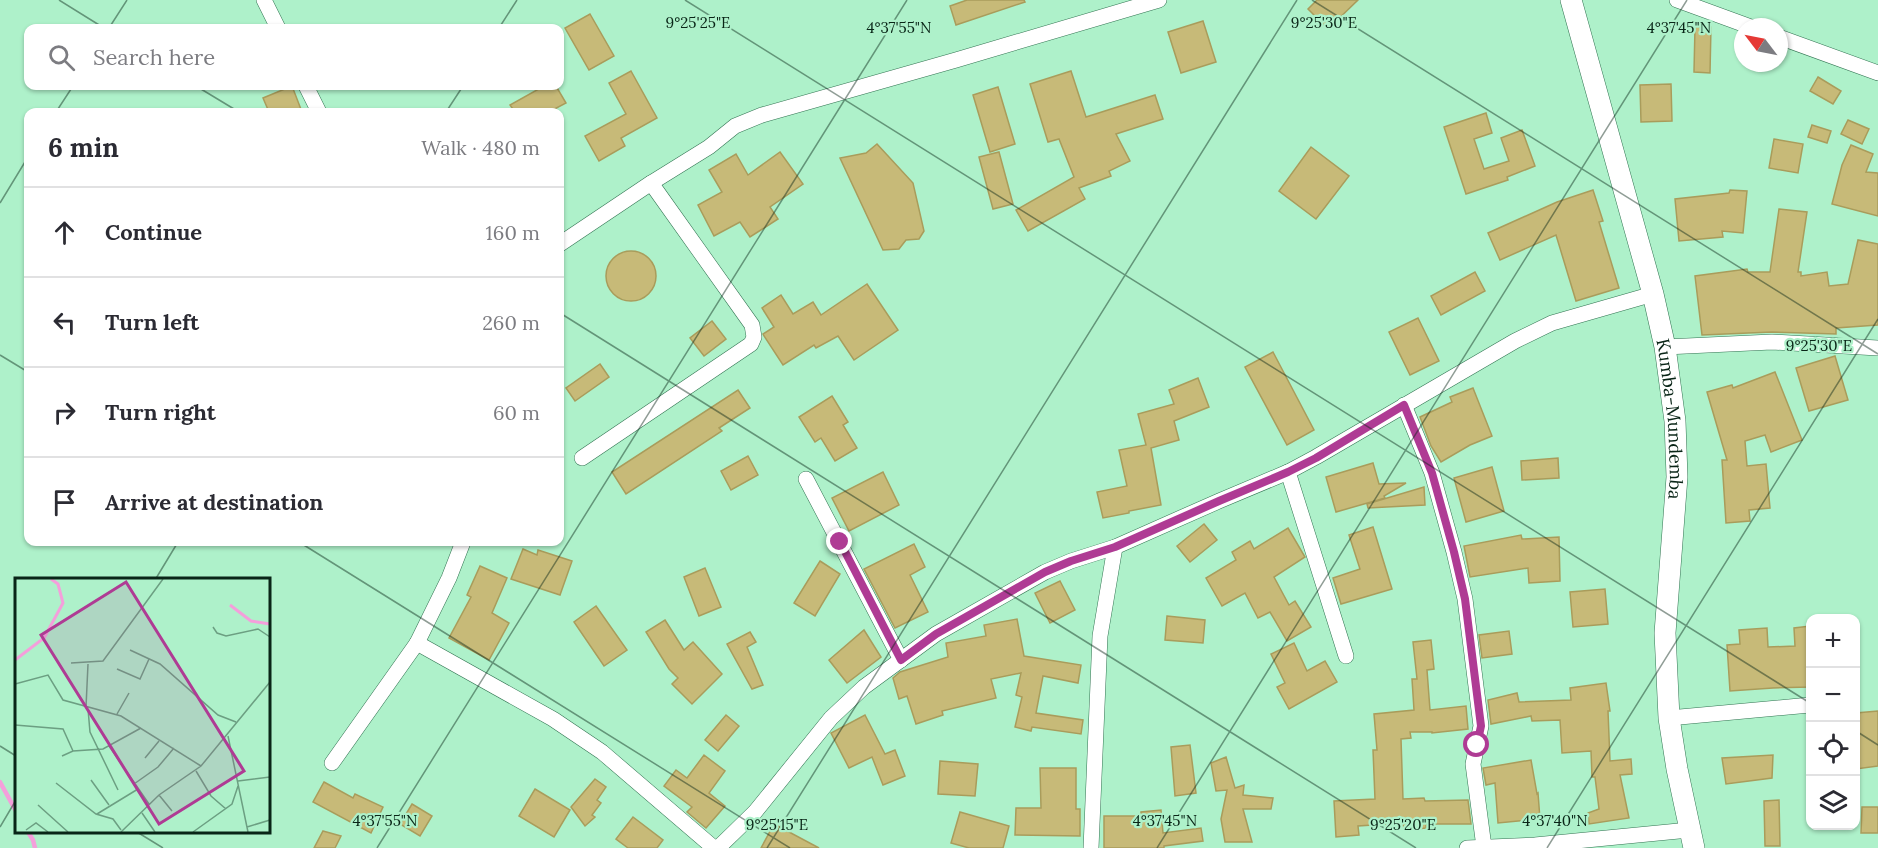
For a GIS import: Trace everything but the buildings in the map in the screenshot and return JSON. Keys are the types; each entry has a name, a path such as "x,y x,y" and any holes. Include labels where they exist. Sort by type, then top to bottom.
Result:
{"highway":[{"name":"Kumba-Mundemba","path":"1571,0 1653,294 1665,347 1675,421 1677,477 1665,633 1669,717 1692,839"}],"street":[{"path":"264,0 276,24"},
{"path":"564,241 709,147 735,126 762,115 1159,0"},
{"path":"1677,0 1734,21"},
{"path":"1788,40 1878,73"},
{"path":"308,90 317,108"},
{"path":"582,458 751,344 754,337 752,326 651,183"},
{"path":"417,643 553,719 724,846 755,812 831,718 864,687 936,634 1045,572 1115,547 1316,458 1515,341 1552,323 1653,294"},
{"path":"1665,347 1772,342 1878,348"},
{"path":"1404,405 1432,473 1465,599 1481,726 1473,764 1484,848"},
{"path":"1288,472 1346,656"},
{"path":"806,479 901,660"},
{"path":"332,763 417,643 449,578 461,546"},
{"path":"1091,848 1100,636 1115,547"},
{"path":"1669,717 1806,705"},
{"path":"1467,848 1692,839"}],"waterway":[{"path":"0,782 15,809"},
{"path":"29,833 35,848"}],"route":[{"path":"840,542 901,660 936,634 1045,572 1115,547 1288,472 1316,458 1404,405 1432,473 1465,599 1481,726 1477,745"}]}
